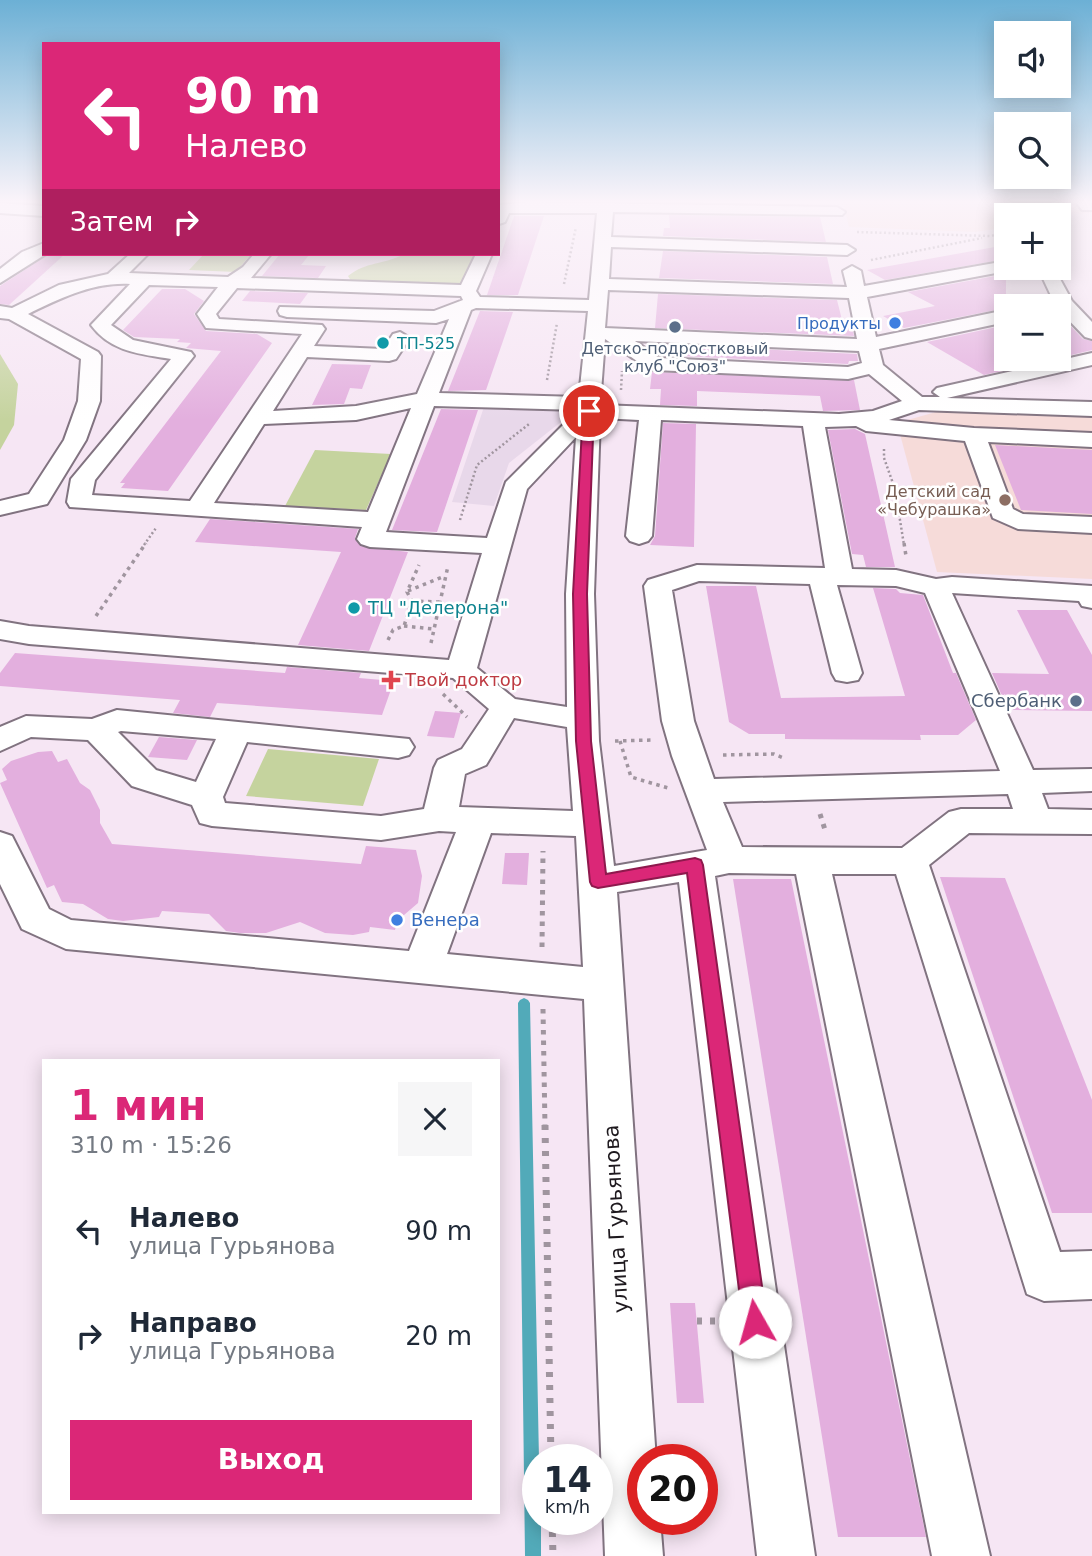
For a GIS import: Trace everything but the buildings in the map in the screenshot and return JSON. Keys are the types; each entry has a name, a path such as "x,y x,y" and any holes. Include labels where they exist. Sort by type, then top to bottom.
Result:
{"street":[{"path":"114,278 118,275"},
{"path":"197,509 315,329 213,324 206,314 232,282 243,275"},
{"path":"477,275 370,538 452,547 498,546"},
{"name":"улица Гурьянова","path":"601,275 598,306 604,333 589,408 580,594 583,720 598,882 634,1556"},
{"path":"853,275 873,367 915,401 1092,409"},
{"path":"600,284 857,293 958,275"},
{"path":"7,313 65,289 114,278 232,282 468,300 598,306"},
{"path":"145,279 101,325 106,336 126,345 184,356 83,479 79,502 378,520"},
{"path":"210,308 436,317 468,300"},
{"path":"0,508 38,499 75,440 89,401 91,356 7,313"},
{"path":"1071,316 1092,333"},
{"path":"604,333 868,345 994,319"},
{"path":"604,333 653,364 848,373 873,367"},
{"path":"301,351 389,355 400,338"},
{"path":"839,421 876,417 915,401 1092,359"},
{"path":"257,418 356,413 425,399 543,403 652,414 839,421 974,435 1092,440"},
{"path":"461,670 515,487 589,408"},
{"path":"639,536 652,414"},
{"path":"813,420 831,576"},
{"path":"974,435 1002,513 1018,522 1092,525"},
{"path":"786,1556 712,863 701,791 678,721 658,586 697,573 896,578 936,587 952,585 1088,593 1092,600"},
{"path":"936,587 1021,781 1035,822"},
{"path":"0,630 79,639 461,670 506,707 583,720"},
{"path":"439,819 450,768 474,757 506,707"},
{"path":"0,740 26,726 97,730 117,720 398,747"},
{"path":"97,730 144,778 205,797"},
{"path":"236,731 205,797 212,814 381,828 439,819 593,824"},
{"path":"701,791 1092,780"},
{"path":"422,968 478,820"},
{"path":"598,882 712,863 911,861 961,821 1092,822"},
{"path":"0,845 35,919 66,934 604,985"},
{"path":"822,860 961,1556"},
{"path":"911,861 1044,1276 1092,1275"}],"lane":[{"path":"831,576 847,673"}],"path":[{"path":"426,667 452,547 477,465 542,414 566,275"},
{"path":"876,426 883,440 884,458 895,489 906,544 906,563 896,578"},
{"path":"79,639 170,508"},
{"path":"407,592 417,566 452,547"},
{"path":"407,592 446,575"},
{"path":"404,626 412,601 407,592"},
{"path":"412,601 439,602"},
{"path":"377,663 393,630 404,626 434,629"},
{"path":"657,740 620,741 631,777 658,787 701,791"},
{"path":"812,787 822,860"},
{"path":"543,822 542,979 551,1444"},
{"path":"552,1535 553,1556"}],"shaded area":[{"path":"485,404 572,407 571,414 509,463 494,506 452,502"},
{"name":"Детский сад «Чебурашка»","path":"950,408 1092,413 1092,579 937,572 897,423"}],"green space":[{"path":"465,275 459,288 353,284 348,276"},
{"path":"0,354 18,384 14,425 0,450"},
{"path":"315,450 391,454 366,510 285,506"},
{"path":"268,749 379,759 363,806 246,796"}],"waterway":[{"path":"524,1003 533,1556"}],"place":[{"name":"Продукты","path":"895,323"},
{"name":"Детско-подростковый клуб \"Союз\"","path":"675,327"},
{"name":"ТП-525","path":"383,343"},
{"name":"Детский сад «Чебурашка»","path":"1005,500"},
{"name":"ТЦ \"Делерона\"","path":"354,608"},
{"name":"Твой доктор","path":"391,680"},
{"name":"Сбербанк","path":"1076,701"},
{"name":"Венера","path":"397,920"}],"route":[{"path":"589,411 580,594 583,741 598,882 695,865 755,1322"}]}
